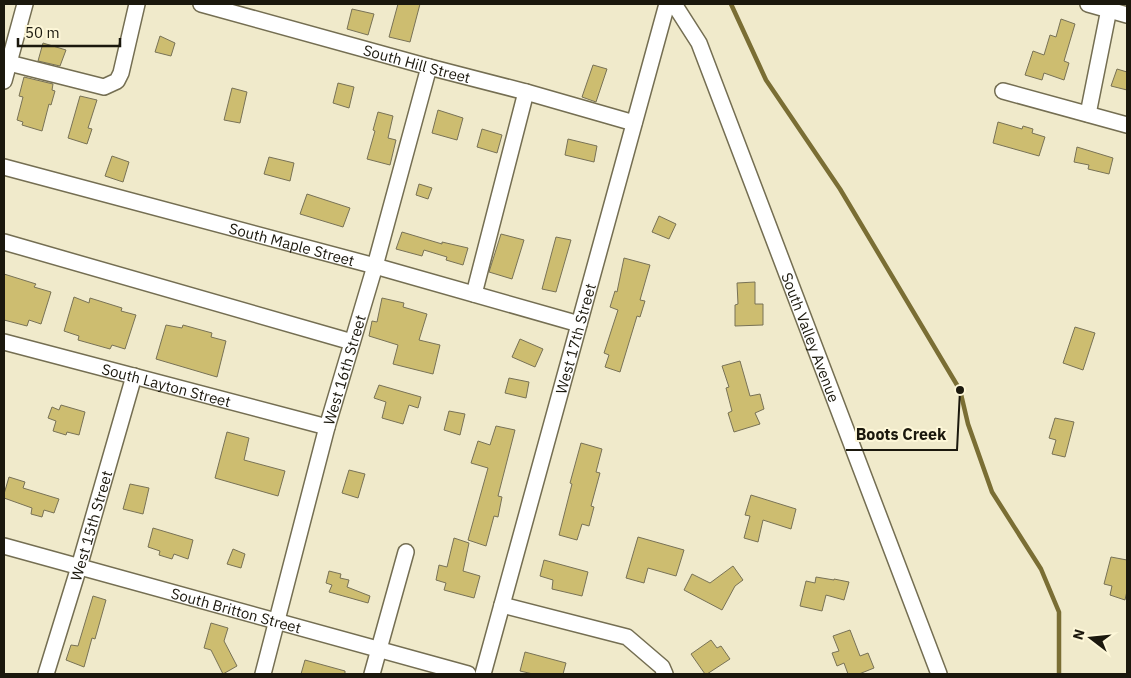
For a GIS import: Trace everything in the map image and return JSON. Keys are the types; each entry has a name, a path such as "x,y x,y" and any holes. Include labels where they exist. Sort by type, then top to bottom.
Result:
{"street":[{"path":"4,81 25,4"},
{"path":"9,63 104,87 117,81 121,73 137,4"},
{"name":"South Hill Street","path":"200,4 634,123"},
{"name":"West 17th Street","path":"483,674 667,4"},
{"name":"South Valley Avenue","path":"674,4 699,42 939,674"},
{"path":"1088,4 1109,6 1127,15"},
{"path":"1088,114 1109,6"},
{"name":"West 16th Street","path":"263,674 327,427 375,266 429,67"},
{"path":"1003,91 1127,125"},
{"path":"474,294 526,92"},
{"name":"South Maple Street","path":"4,167 375,266 579,324"},
{"path":"4,242 352,342"},
{"name":"South Layton Street","path":"4,342 327,427"},
{"name":"West 15th Street","path":"46,674 134,376"},
{"name":"South Britton Street","path":"4,546 468,674"},
{"path":"372,674 406,552"},
{"path":"502,604 627,637 662,667 665,674"}],"building":[{"path":"398,4 420,4 410,42 389,37"},
{"path":"352,9 374,14 368,35 347,29"},
{"path":"1061,19 1075,24 1064,61 1069,63 1064,80 1044,73 1042,80 1025,75 1033,51 1044,55 1050,35 1056,37"},
{"path":"160,36 175,43 171,56 155,52"},
{"path":"43,43 66,50 60,66 38,61"},
{"path":"593,65 607,69 596,102 582,97"},
{"path":"1117,69 1127,72 1127,90 1111,86"},
{"path":"24,77 53,84 52,90 55,91 51,105 49,104 42,131 22,125 23,122 17,120 23,97 19,96"},
{"path":"338,83 354,87 349,108 333,103"},
{"path":"232,88 247,92 240,123 224,120"},
{"path":"80,96 97,100 88,128 92,129 87,144 68,138"},
{"path":"438,110 463,118 457,140 432,133"},
{"path":"378,112 393,116 388,138 396,140 390,165 367,159"},
{"path":"998,122 1022,129 1023,126 1033,129 1032,133 1045,137 1039,156 993,143"},
{"path":"482,129 502,135 497,153 477,147"},
{"path":"568,139 597,146 594,162 565,155"},
{"path":"1077,147 1113,158 1109,174 1088,169 1089,165 1074,162"},
{"path":"112,156 129,162 123,182 105,176"},
{"path":"269,157 294,163 290,181 264,174"},
{"path":"419,184 432,188 428,199 416,195"},
{"path":"307,194 350,208 343,227 300,214"},
{"path":"659,216 676,224 669,239 652,232"},
{"path":"402,232 442,244 442,242 468,248 463,265 446,260 447,257 424,250 422,256 396,249"},
{"path":"501,234 524,240 512,279 489,272"},
{"path":"556,237 571,240 556,292 542,289"},
{"path":"624,258 650,265 640,300 645,301 640,317 637,316 620,372 605,367 609,355 604,353 618,310 610,307 615,291 617,292"},
{"path":"4,274 36,284 34,287 51,292 41,324 29,320 27,326 4,320"},
{"path":"755,282 755,304 763,304 763,325 735,326 735,305 738,304 737,283"},
{"path":"74,297 89,303 90,298 122,308 121,311 136,315 125,349 112,345 110,349 78,340 79,336 64,331"},
{"path":"382,298 404,303 403,307 427,314 419,340 440,345 433,374 393,364 398,345 369,336 372,321 377,322"},
{"path":"166,325 182,328 183,325 212,333 211,337 226,341 217,377 156,359"},
{"path":"1075,327 1095,333 1083,370 1063,363"},
{"path":"520,339 543,349 535,367 512,357"},
{"path":"740,361 750,396 760,394 764,409 755,413 760,424 734,432 728,413 732,411 726,388 729,387 722,366"},
{"path":"509,378 529,382 526,398 505,393"},
{"path":"379,385 421,397 418,408 409,405 403,424 382,418 386,402 374,398"},
{"path":"61,405 85,412 79,435 67,432 66,435 53,431 56,421 48,418 52,407 59,410"},
{"path":"449,411 465,414 460,435 444,430"},
{"path":"1055,418 1074,422 1065,457 1052,454 1056,440 1049,438"},
{"path":"496,426 515,430 498,496 502,497 498,517 494,516 486,546 468,540 488,468 471,463 478,441 490,445"},
{"path":"227,432 249,438 244,460 285,471 278,496 215,478"},
{"path":"581,443 602,449 596,472 600,473 591,506 594,507 589,526 582,524 577,540 559,535"},
{"path":"349,470 365,474 358,498 342,493"},
{"path":"9,477 25,482 23,488 59,499 54,513 44,510 42,517 31,514 32,508 4,498"},
{"path":"130,484 149,488 143,514 123,509"},
{"path":"751,495 796,509 791,529 763,520 758,542 744,538 750,516 745,515"},
{"path":"153,528 193,540 188,559 174,554 172,559 159,555 160,551 148,547"},
{"path":"638,537 684,550 676,576 648,568 644,583 626,578"},
{"path":"454,538 469,543 463,571 480,576 474,598 444,590 446,583 436,580 439,565 447,567"},
{"path":"233,549 245,554 241,568 227,564"},
{"path":"1111,557 1127,560 1127,591 1125,600 1110,595 1112,586 1104,584"},
{"path":"544,560 588,572 582,596 552,589 553,580 540,576"},
{"path":"733,566 743,580 735,586 722,610 684,590 692,574 710,583"},
{"path":"329,571 341,574 340,578 349,580 347,587 370,596 368,603 329,592 332,585 326,583"},
{"path":"816,577 849,582 844,600 826,595 822,611 800,606 806,581 815,583"},
{"path":"93,596 106,600 95,639 92,638 84,667 66,660 71,645 78,646"},
{"path":"211,623 228,628 224,641 237,666 223,674 211,650 204,648"},
{"path":"850,630 860,656 868,653 874,668 859,674 848,674 844,663 837,666 832,653 839,651 833,636"},
{"path":"711,640 717,648 721,646 730,659 705,674 691,654"},
{"path":"525,652 566,663 563,674 533,674 520,671"},
{"path":"305,660 345,671 345,674 301,674"}],"waterway":[{"path":"731,4 766,80 840,189 960,390 968,424 992,492 1041,569 1059,612 1059,674"}],"place":[{"name":"Boots Creek","path":"960,390"}]}
